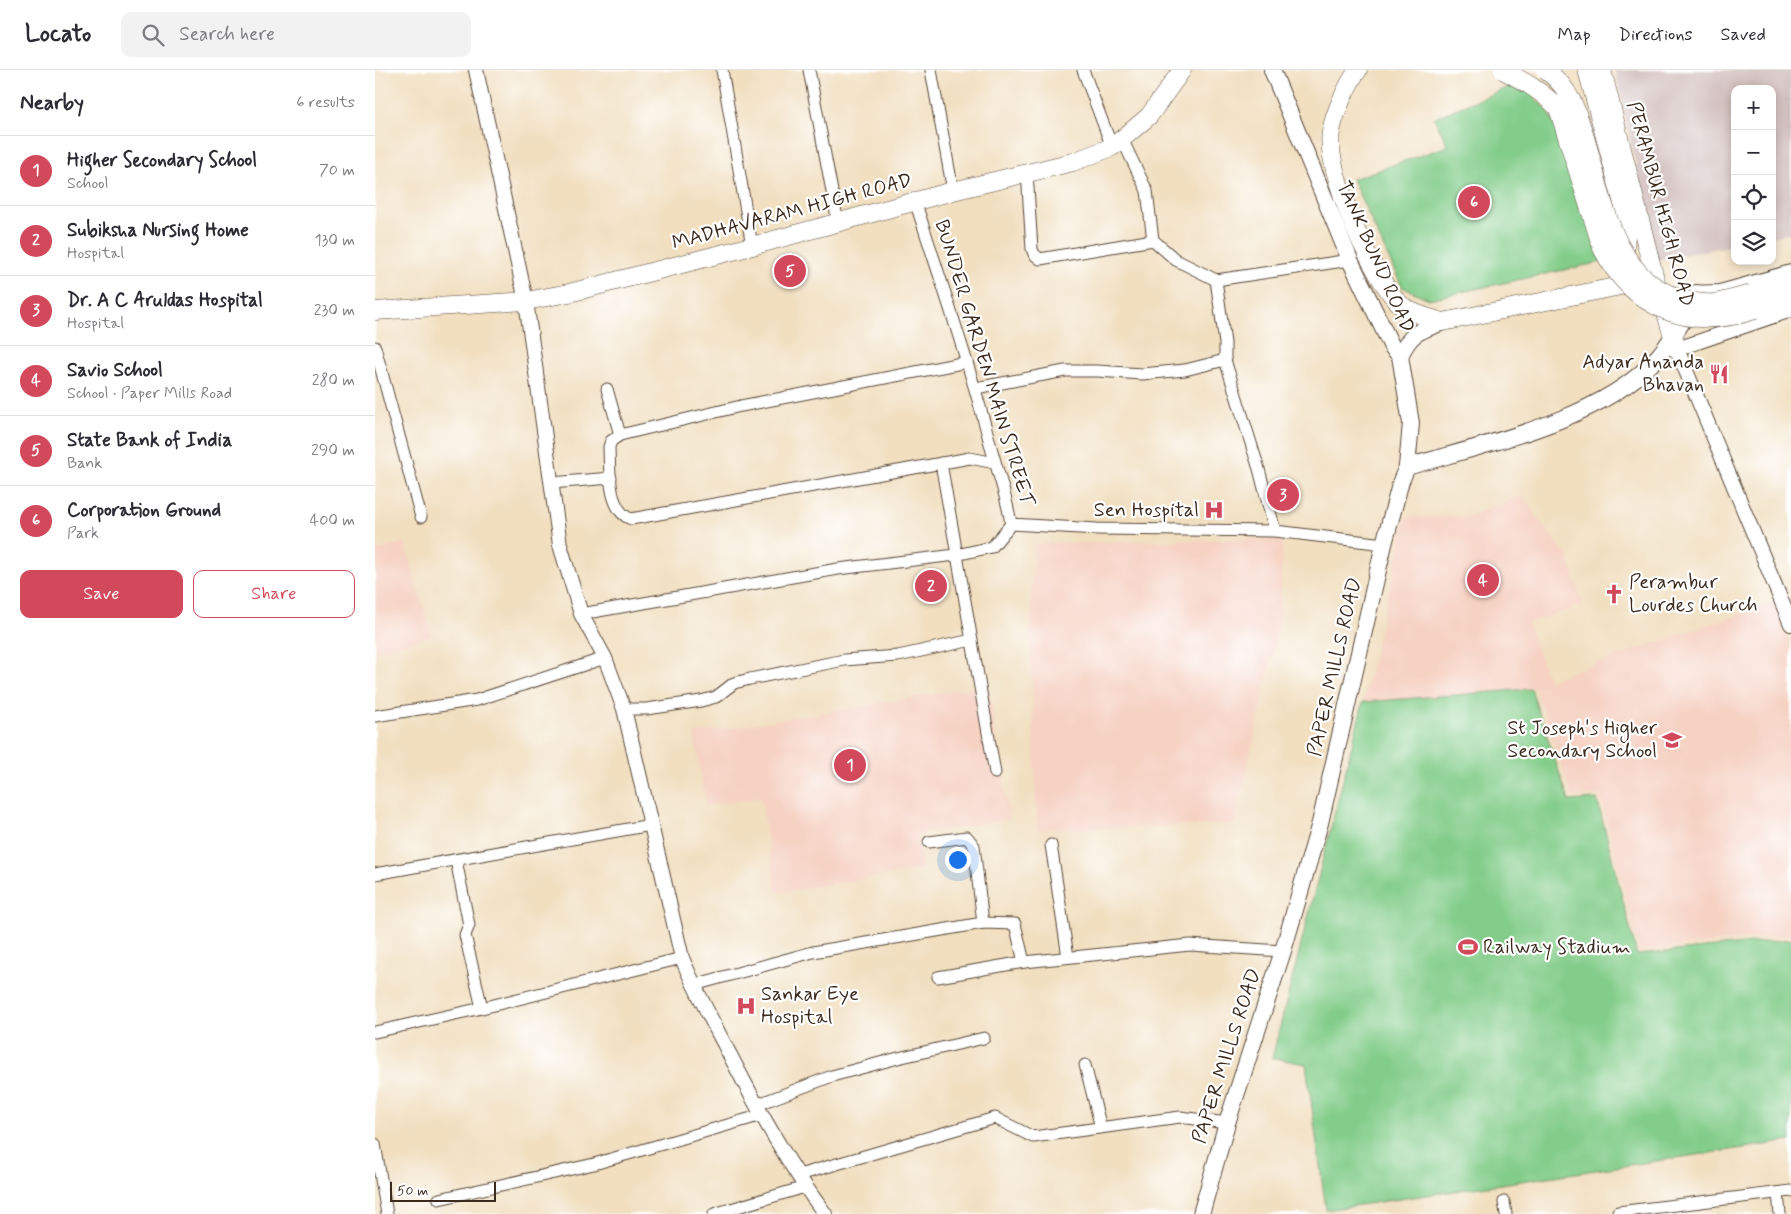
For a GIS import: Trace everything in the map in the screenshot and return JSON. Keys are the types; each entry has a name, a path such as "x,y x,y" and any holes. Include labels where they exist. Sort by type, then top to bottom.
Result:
{"main road":[{"name":"MADHAVARAM HIGH ROAD","path":"375,311 527,301 569,293 752,246 953,191 1073,162 1117,143 1149,116 1182,70"},
{"name":"TANK BUND ROAD","path":"1272,70 1350,260 1392,347 1400,356 1411,424 1407,467"},
{"path":"1503,70 1534,87 1548,97 1558,108 1603,248 1613,270 1643,299 1657,308 1685,317 1716,320 1733,318 1791,298"},
{"path":"1545,70 1559,80 1568,92 1575,107 1615,235 1638,275 1665,293 1696,302 1713,303 1791,281"},
{"path":"1587,70 1627,219 1625,251 1619,270 1604,289"},
{"name":"PERAMBUR HIGH ROAD","path":"1602,70 1658,287 1675,342"},
{"path":"1354,76 1331,133 1333,168 1356,229 1387,291 1403,307 1417,314 1443,322"},
{"path":"1400,356 1408,339 1415,333 1443,322 1636,283 1658,287"},
{"path":"1407,467 1548,424 1586,408 1631,382 1675,342 1697,293"},
{"name":"PAPER MILLS ROAD","path":"1201,1214 1227,1123 1283,951 1322,814 1384,544 1401,481 1407,467"}],"street":[{"path":"476,70 527,301 560,545 581,614 605,658 624,709 683,958 694,986 759,1110 802,1181 825,1214"},
{"path":"722,70 752,246"},
{"path":"809,70 838,223"},
{"path":"931,70 953,191"},
{"path":"1083,70 1117,143 1147,191 1153,240 1176,260 1215,280 1350,260"},
{"path":"1027,172 1032,248 1034,254 1039,259 1153,240"},
{"name":"BUNDER GARDEN MAIN STREET","path":"915,201 976,388 995,463 1007,495 1011,524 1097,529 1275,531 1384,544"},
{"path":"1658,287 1697,293 1720,292 1791,272"},
{"path":"1215,280 1225,343 1225,360 1259,469 1275,531"},
{"path":"1791,310 1675,342 1791,624"},
{"path":"375,347 421,517"},
{"path":"976,388 1065,372 1097,371 1142,374 1185,370 1225,360"},
{"path":"967,362 779,398 620,435 611,441 609,447 611,478 617,505 626,517 631,519 970,458 995,463"},
{"path":"607,389 620,435"},
{"path":"941,463 995,773"},
{"path":"551,483 611,478"},
{"path":"581,614 838,569 956,555 992,546 1011,524"},
{"path":"624,709 647,709 701,701 716,697 734,683 750,679 843,660 897,656 972,640"},
{"path":"375,716 477,700 605,658"},
{"path":"375,874 651,825"},
{"path":"929,842 967,838 971,841 974,846 983,923"},
{"path":"1051,845 1068,957"},
{"path":"456,860 469,925 465,935 481,1008"},
{"path":"694,986 813,952 983,923 1015,924 1024,962"},
{"path":"938,977 1024,962 1190,945 1283,951"},
{"path":"375,1032 683,958"},
{"path":"439,1199 594,1164 759,1110 833,1076 897,1058 984,1038"},
{"path":"1085,1065 1101,1128"},
{"path":"714,1214 802,1181 995,1118 1033,1137 1180,1117 1227,1123"},
{"path":"375,1144 387,1214"},
{"path":"1618,1212 1791,1191"},
{"path":"1778,1194 1780,1214"},
{"path":"1504,1202 1506,1214"}],"shaded area":[{"path":"1615,70 1791,70 1791,233 1776,236 1776,85 1731,85 1731,246 1656,260"},
{"name":"St Joseph's Higher Secondary School","path":"1523,495 1543,526 1567,555 1583,605 1528,623 1548,680 1774,602 1791,647 1791,935 1639,951 1600,795 1572,797 1535,688 1363,702 1406,517 1467,516"},
{"path":"1283,538 1279,625 1235,824 1037,830 1030,627 1034,544"},
{"path":"404,542 432,636 375,652 375,551"},
{"path":"988,685 1010,819 917,834 923,869 776,893 761,797 706,806 694,734"}],"green space":[{"path":"1518,83 1547,109 1560,135 1606,261 1429,299 1402,287 1352,179 1448,146 1434,118"},
{"name":"Railway Stadium","path":"1531,689 1569,801 1597,799 1637,955 1791,939 1791,1141 1326,1210 1306,1064 1272,1058 1363,702"}],"place":[{"name":"Corporation Ground","path":"1474,202"},
{"name":"State Bank of India","path":"790,271"},
{"name":"Adyar Ananda Bhavan","path":"1719,374"},
{"name":"Dr. A C Aruldas Hospital","path":"1283,495"},
{"name":"Sen Hospital","path":"1214,510"},
{"name":"Savio School","path":"1483,580"},
{"name":"Subiksha Nursing Home","path":"931,586"},
{"name":"Perambur Lourdes Church","path":"1614,594"},
{"name":"St Joseph's Higher Secondary School","path":"1672,740"},
{"name":"Higher Secondary School","path":"850,765"},
{"name":"Railway Stadium","path":"1468,947"},
{"name":"Sankar Eye Hospital","path":"746,1006"}]}
